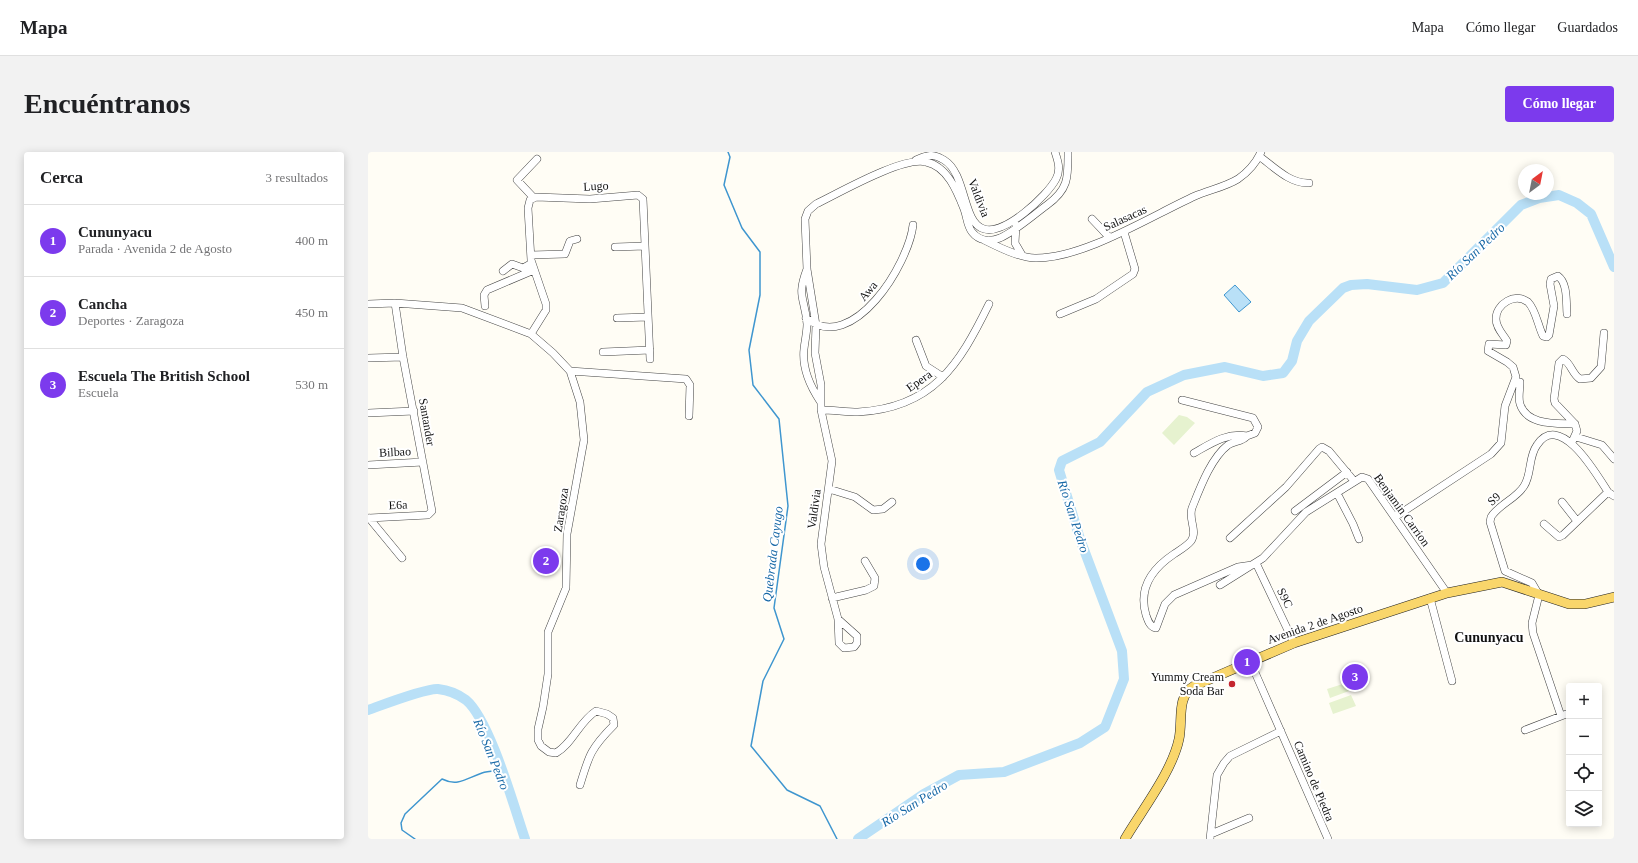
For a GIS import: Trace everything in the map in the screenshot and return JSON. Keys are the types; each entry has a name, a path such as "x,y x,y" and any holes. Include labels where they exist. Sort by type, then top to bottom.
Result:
{"main road":[{"name":"Avenida 2 de Agosto","path":"1125,839 1174,755 1179,738 1182,704 1185,693 1194,686 1294,643 1447,593 1502,582 1569,604 1585,604 1614,597"}],"street":[{"name":"Valdivia","path":"838,619 824,567 821,544 822,523 829,489 832,461 821,410 821,385 816,353 816,325 807,269 805,219 808,211 816,204 899,165 916,160 926,162 942,170 949,178 975,223 984,229 990,230 1016,219 1041,197 1056,178 1059,162 1055,152"},
{"path":"984,240 999,238 1016,228 1061,193 1068,177 1068,152"},
{"path":"1260,154 1292,180 1302,184 1309,183"},
{"name":"Salasacas","path":"966,209 972,233 984,240 1000,248 1022,255 1035,258 1053,257 1069,253 1124,232 1196,196 1237,180 1248,171 1260,154"},
{"path":"531,334 546,308 533,267 531,255 528,208 533,197 517,180 537,159"},
{"name":"Lugo","path":"533,197 590,198 640,195 643,199 650,359"},
{"path":"1016,219 1016,243 1022,255"},
{"path":"1092,220 1109,237"},
{"name":"Awa","path":"816,325 828,326 847,323 868,309 889,283 909,246 913,225"},
{"path":"1060,314 1096,299 1133,274 1135,269 1124,232"},
{"path":"531,255 565,254 570,241 577,239"},
{"path":"615,247 645,246"},
{"path":"503,271 512,264 523,268 533,267"},
{"path":"485,306 484,295 487,290 533,267"},
{"name":"Valdivia","path":"807,269 801,285 800,295 806,318 804,362 814,392 820,401"},
{"path":"1395,518 1491,454 1501,443 1505,406 1516,377 1513,367 1488,351 1489,344 1506,345 1507,341 1496,321 1496,317 1502,306 1511,298 1526,301 1532,309 1543,336 1547,338 1549,335 1554,306 1550,284 1551,279 1554,276 1558,276 1562,279 1565,286 1567,314"},
{"name":"Zaragoza","path":"368,304 395,303 455,306 531,334 570,371 580,402 584,440 567,534 566,588 548,632 548,674 538,729 538,740 541,746 549,752 556,753 565,748 584,720 596,710 613,718 614,726 596,744 589,755 580,785"},
{"name":"Santander","path":"395,303 403,357 432,511 428,515"},
{"name":"Epera","path":"821,410 858,412 892,407 923,394 943,377 967,347 989,304"},
{"path":"617,318 648,317"},
{"path":"806,318 816,325"},
{"path":"1574,440 1577,431 1575,424 1555,403 1554,399 1559,363 1563,359 1567,361 1574,375 1580,379 1591,378 1601,367 1604,333"},
{"path":"916,340 926,366 943,377"},
{"path":"602,352 650,350"},
{"path":"368,358 403,357"},
{"path":"570,371 686,379 690,385 689,416"},
{"path":"1520,382 1520,404 1534,420 1575,424"},
{"path":"1182,400 1253,418 1258,428 1255,433 1227,446 1216,457 1208,472 1191,514 1194,533 1191,542 1163,562 1151,575 1144,596 1145,612 1148,621 1153,628 1156,628 1165,604 1174,595 1238,567 1254,564"},
{"path":"368,413 414,411"},
{"path":"1194,453 1220,439 1233,435 1247,436"},
{"name":"S9","path":"1539,594 1532,583 1505,571 1490,522 1491,517 1525,485 1533,452 1542,439 1554,435 1574,440"},
{"path":"1574,440 1602,445 1614,459"},
{"path":"1544,524 1558,537 1611,494 1574,440"},
{"name":"Benjamin Carrion","path":"1230,538 1286,487 1319,448 1322,447 1329,451 1354,481 1362,477 1368,479 1447,593"},
{"name":"Bilbao","path":"368,465 423,462"},
{"path":"1295,511 1347,472"},
{"path":"1220,585 1263,558 1306,512 1354,481"},
{"path":"829,489 855,497 873,510 883,509 892,502"},
{"path":"1337,493 1359,539"},
{"path":"1562,502 1577,521"},
{"name":"E6a","path":"369,518 428,515"},
{"path":"369,518 402,558"},
{"path":"832,598 874,586 875,578 865,561"},
{"name":"S9C","path":"1254,564 1294,643"},
{"path":"1539,594 1532,623 1533,633 1561,716"},
{"path":"1430,598 1452,681"},
{"name":"Camino de Piedra","path":"1250,661 1328,839"},
{"path":"1525,730 1566,715"},
{"name":"Camino de Piedra","path":"1211,837 1217,775 1224,763 1230,756 1281,731"},
{"path":"1211,837 1249,818"}],"green space":[{"path":"1179,415 1187,417 1195,423 1174,445 1162,433"},
{"path":"538,548 554,548 554,574 538,574"},
{"path":"1346,683 1349,691 1330,698 1327,689"},
{"path":"1351,695 1356,706 1333,714 1329,703"}],"water":[{"path":"1235,285 1251,302 1239,312 1224,295"}],"waterway":[{"name":"Quebrada Cayugo","path":"728,152 730,157 724,185 742,228 760,252 760,295 749,350 753,385 779,419 788,506 774,608 784,639 763,681 751,746 787,790 820,806 837,839"},
{"name":"Río San Pedro","path":"858,839 924,794 959,775 1004,772 1080,743 1105,727 1124,679 1122,651 1080,539 1059,470 1062,461 1100,442 1147,392 1184,375 1225,367 1263,376 1283,373 1292,361 1297,341 1309,321 1343,288 1351,285 1367,284 1417,290 1443,283 1521,205 1539,198 1559,195 1577,203 1591,214 1614,267"},
{"name":"Río San Pedro","path":"368,710 432,689 449,691 466,700 475,710 492,744 508,786 525,839"},
{"path":"415,839 402,830 401,823 405,814 442,779 458,782 484,772 502,770"}],"place":[{"name":"Cancha","path":"546,561"},
{"name":"Cununyacu","path":"1247,662"},
{"name":"Escuela The British School","path":"1355,677"},
{"name":"Yummy Cream Soda Bar","path":"1232,684"}],"district":[{"name":"Cununyacu","path":"1489,637"}]}
